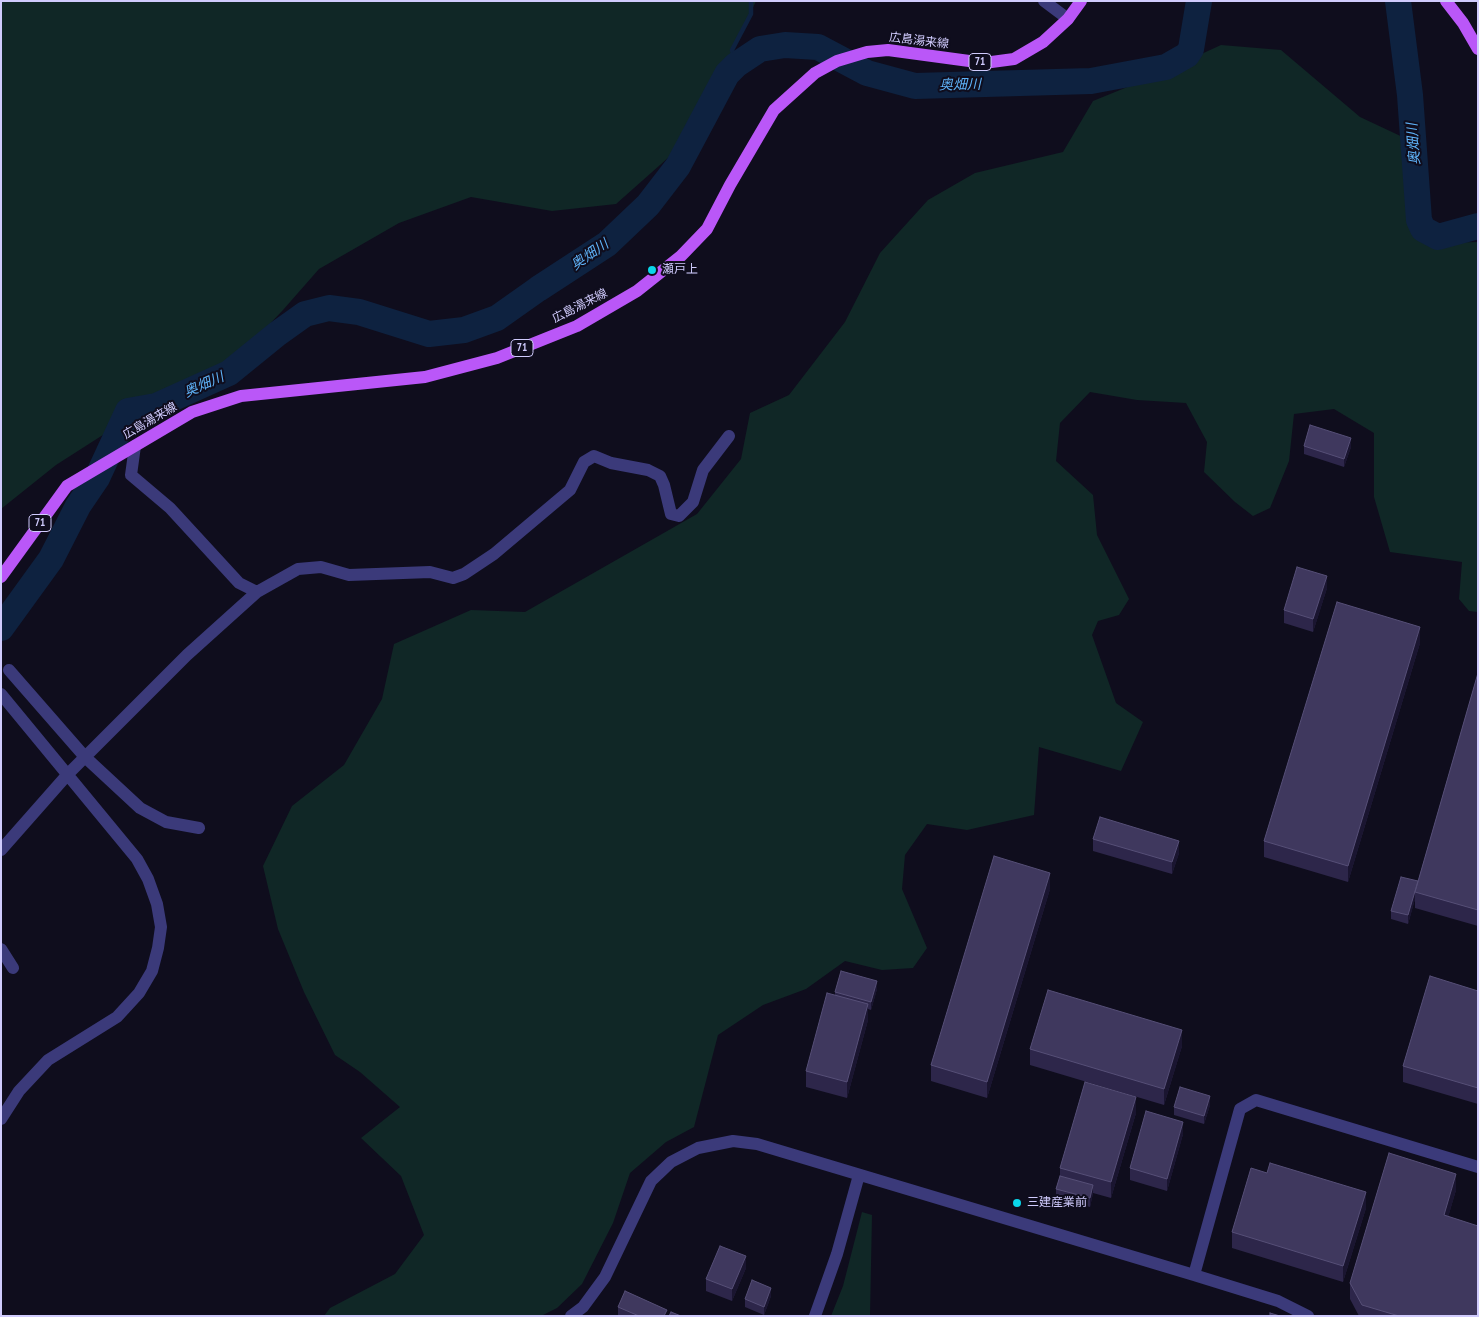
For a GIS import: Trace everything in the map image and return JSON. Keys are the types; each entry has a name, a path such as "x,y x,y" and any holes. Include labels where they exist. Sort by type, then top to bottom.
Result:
{"main road":[{"name":"広島湯来線","path":"1,577 67,486 192,412 241,396 425,377 497,358 577,326 636,291 681,256 707,229 730,184 774,110 815,73 837,61 858,54 888,50 984,63 1014,59 1042,42 1068,18 1081,1"},
{"path":"1446,1 1463,23 1478,49"}],"street":[{"path":"1044,1 1068,18"},
{"path":"1,850 68,774 187,655 257,592 298,569 321,567 350,575 430,572 453,578 464,574 494,554 570,490 584,462 594,456 610,463 648,470 660,476 671,514 679,516 693,502 703,470 729,436"},
{"path":"131,449 132,475 170,508 239,583 257,592"},
{"path":"9,670 85,757 140,808 166,822 199,828"},
{"path":"1,694 137,859 148,879 157,904 161,927 152,971 138,993 117,1017 48,1060 19,1091 1,1120"},
{"path":"1,949 13,968"},
{"path":"1194,1275 1240,1109 1256,1100 1478,1167"},
{"path":"571,1316 582,1307 605,1277 652,1181 671,1162 698,1148 733,1141 757,1144 1194,1275 1278,1301 1308,1316"},
{"path":"815,1316 837,1254 859,1175"}],"green space":[{"path":"1,1 756,1 708,105 669,157 616,204 552,211 471,197 399,223 319,269 228,368 170,392 56,465 1,509"},
{"path":"1221,45 1281,50 1360,117 1409,140 1411,206 1437,243 1478,242 1478,612 1469,611 1459,599 1462,562 1390,552 1374,497 1374,433 1334,409 1294,414 1289,461 1270,508 1253,516 1235,502 1204,472 1207,442 1186,403 1137,400 1090,392 1060,423 1056,461 1093,495 1097,535 1129,599 1119,615 1098,621 1092,635 1116,703 1143,722 1121,771 1039,747 1034,815 967,830 927,824 905,855 902,889 927,948 913,968 882,970 845,961 806,989 763,1005 718,1035 694,1127 666,1142 630,1173 613,1223 582,1284 557,1308 541,1316 324,1316 330,1308 395,1274 424,1235 401,1176 361,1138 400,1107 360,1072 335,1055 304,992 278,929 263,866 292,806 344,765 382,699 394,644 471,610 525,612 697,514 741,459 750,413 789,395 845,322 880,253 928,200 975,173 1063,152 1093,101"},
{"path":"862,1212 872,1215 870,1316 831,1316 843,1286"}],"building":[{"path":"1310,425 1351,438 1344,459 1304,446"},
{"path":"1297,567 1327,576 1313,619 1284,610"},
{"path":"1337,602 1420,627 1348,866 1264,841"},
{"path":"1478,673 1478,910 1415,892"},
{"path":"1100,817 1179,841 1172,862 1093,839"},
{"path":"994,856 1050,873 987,1082 931,1065"},
{"path":"1401,877 1418,881 1408,915 1391,911"},
{"path":"841,971 877,981 871,1002 835,992"},
{"path":"1430,976 1478,991 1478,1088 1403,1066"},
{"path":"1048,990 1182,1030 1164,1089 1030,1049"},
{"path":"827,993 868,1004 847,1082 806,1071"},
{"path":"1085,1082 1136,1097 1111,1182 1060,1168"},
{"path":"1180,1087 1210,1096 1204,1116 1174,1107"},
{"path":"1146,1111 1183,1122 1167,1179 1130,1168"},
{"path":"1389,1153 1456,1174 1444,1215 1478,1226 1478,1316 1399,1316 1362,1305 1350,1283"},
{"path":"1270,1163 1366,1192 1343,1266 1232,1232 1251,1168 1267,1173"},
{"path":"1060,1176 1093,1185 1090,1198 1056,1189"},
{"path":"720,1246 746,1256 732,1289 706,1279"},
{"path":"752,1280 771,1288 764,1307 745,1299"},
{"path":"625,1291 667,1310 664,1316 639,1316 618,1307"},
{"path":"671,1312 681,1316 669,1316"}],"waterway":[{"path":"736,65 732,50 751,14 751,1"},
{"name":"奥畑川","path":"1,628 51,559 78,506 97,478 128,411 156,406 229,373 305,314 329,308 359,312 429,334 464,330 497,318 607,244 648,205 678,166 727,74 736,65 760,49 785,45 818,47 867,73 915,86 1091,81 1166,67 1187,55 1191,49 1199,1"},
{"name":"奥畑川","path":"1398,1 1410,95 1419,220 1423,229 1438,237 1478,226"}],"place":[{"name":"瀬戸上","path":"652,270"},
{"name":"三建産業前","path":"1017,1203"}]}
